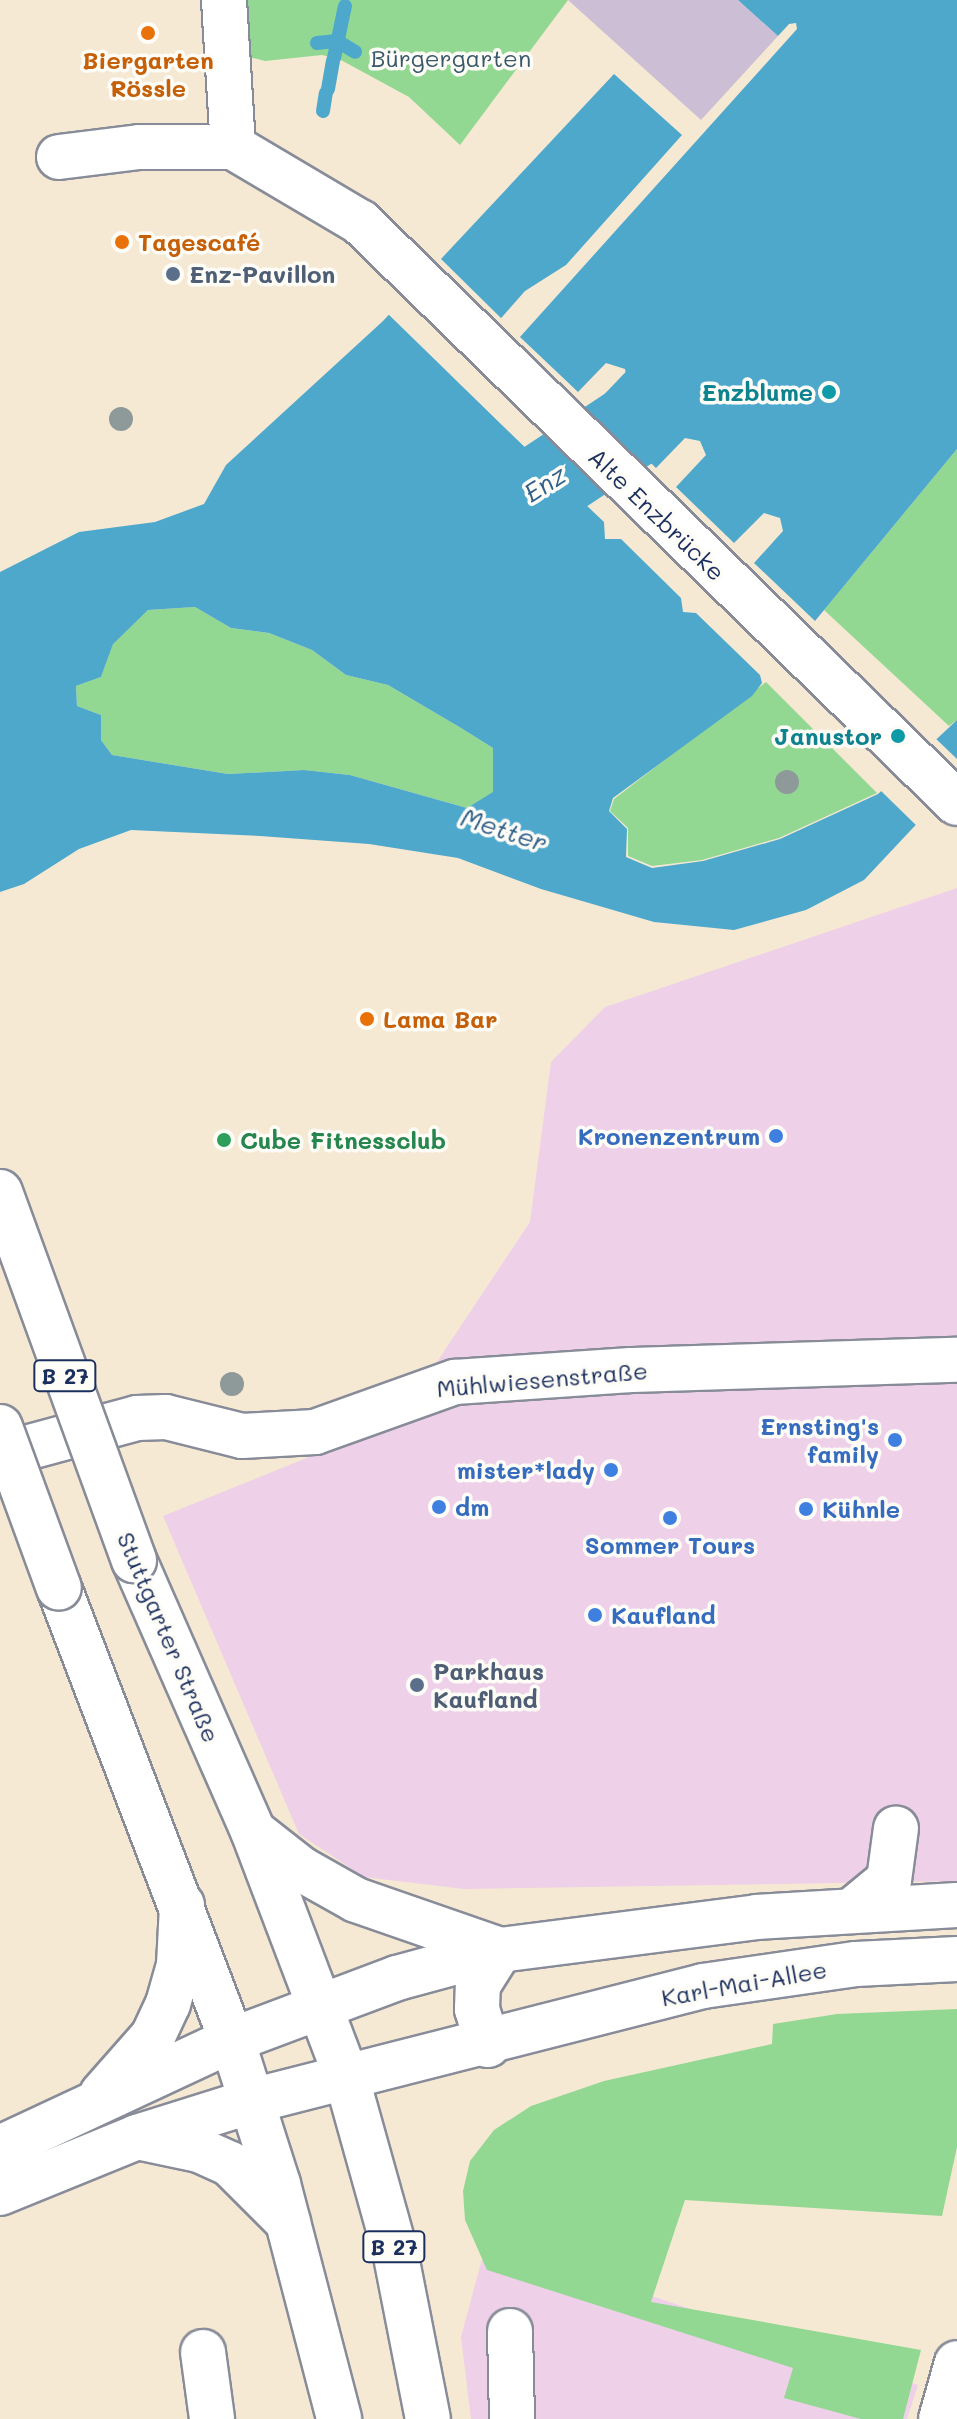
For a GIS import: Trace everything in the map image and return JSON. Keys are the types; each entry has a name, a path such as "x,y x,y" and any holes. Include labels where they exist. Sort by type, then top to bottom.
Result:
{"main road":[{"path":"59,157 139,147 233,147 224,0"},
{"name":"Alte Enzbrücke","path":"233,147 360,222 392,258 957,803"},
{"name":"Stuttgarter Straße","path":"0,1192 134,1560 253,1831 322,2006 347,2079"},
{"name":"Mühlwiesenstraße","path":"0,1455 137,1418 166,1417 242,1436 315,1432 455,1382 631,1370 957,1360"},
{"path":"0,1427 232,2040 288,2222 339,2419"},
{"path":"855,1908 889,1880 896,1828"},
{"path":"253,1831 301,1869 356,1900 500,1950"},
{"path":"90,2108 153,2036 168,2004 179,1965 182,1905"},
{"path":"0,2148 232,2040 397,1978 500,1950 855,1908 957,1905"},
{"path":"488,2045 477,2009 478,1985 500,1950"},
{"name":"Karl-Mai-Allee","path":"252,2101 488,2045 703,1986 856,1964 955,1959"},
{"name":"B 27","path":"347,2079 395,2251 428,2419"},
{"path":"0,2193 137,2137 252,2101"},
{"path":"137,2137 199,2150 230,2164 288,2222"},
{"path":"510,2331 512,2419"},
{"path":"203,2352 212,2419"},
{"path":"941,2419 957,2363"}],"shaded area":[{"path":"568,0 738,0 778,36 701,120"},
{"path":"957,888 957,1881 464,1889 364,1877 299,1834 163,1516 440,1404 433,1368 530,1222 551,1062 605,1007"},
{"path":"487,2241 918,2385 907,2419 471,2419 461,2337"}],"green space":[{"name":"Bürgergarten","path":"224,0 568,0 460,145 409,97 339,59 322,55 265,61 227,51"},
{"path":"957,449 957,720 949,726 824,610"},
{"path":"195,607 231,628 269,633 312,650 346,675 388,685 461,728 493,748 493,793 467,808 350,775 304,770 228,774 112,755 101,740 101,715 77,706 76,686 101,677 113,643 148,610"},
{"path":"766,682 877,793 779,838 702,860 652,866 628,856 628,828 610,811 614,799"},
{"path":"957,2009 957,2147 942,2216 685,2200 651,2302 921,2350 903,2419 861,2419 784,2398 793,2368 487,2270 465,2220 463,2191 470,2161 494,2130 531,2106 604,2081 772,2044 773,2024 837,2014"}],"water":[{"path":"738,0 957,0 957,449 815,621 754,563 783,531 780,518 764,513 734,543 676,487 706,455 700,441 685,438 656,468 598,411 627,380 625,369 606,363 578,392 520,337 797,29 796,23 789,24 778,36"},
{"name":"Metter","path":"614,74 682,135 566,265 525,291 451,375 528,450 531,461 542,463 604,522 605,539 621,539 681,598 683,612 696,613 760,675 762,683 752,696 613,798 609,811 627,829 626,857 652,868 703,861 780,839 878,794 957,720 957,781 864,880 806,910 734,930 654,922 541,889 458,858 369,844 131,830 79,849 24,884 0,892 0,572 79,532 155,522 204,504 226,465 383,321","holes":["195,607 231,628 269,633 312,650 346,675 388,685 493,748 493,792 467,808 350,775 304,770 228,774 112,755 101,740 101,715 77,706 76,686 101,677 113,644 148,610"]}],"pier":[{"path":"438,256 504,321 457,375 533,455 386,312"},
{"path":"933,736 957,759 957,787 920,829 878,788"}],"waterway":[{"path":"334,58 345,6"},
{"path":"317,43 337,41 355,52"},
{"path":"328,89 333,60"},
{"path":"323,111 326,93"},
{"name":"Enz","path":"460,540 632,426 702,353"}],"place":[{"name":"Biergarten Rössle","path":"148,33"},
{"name":"Tagescafé","path":"122,242"},
{"name":"Enz-Pavillon","path":"173,274"},
{"name":"Enzblume","path":"829,392"},
{"name":"Janustor","path":"898,736"},
{"name":"Lama Bar","path":"367,1019"},
{"name":"Kronenzentrum","path":"776,1136"},
{"name":"Cube Fitnessclub","path":"224,1140"},
{"name":"Ernsting's family","path":"895,1440"},
{"name":"mister*lady","path":"611,1470"},
{"name":"dm","path":"439,1507"},
{"name":"Kühnle","path":"806,1509"},
{"name":"Sommer Tours","path":"670,1518"},
{"name":"Kaufland","path":"595,1615"},
{"name":"Parkhaus Kaufland","path":"417,1685"}]}
